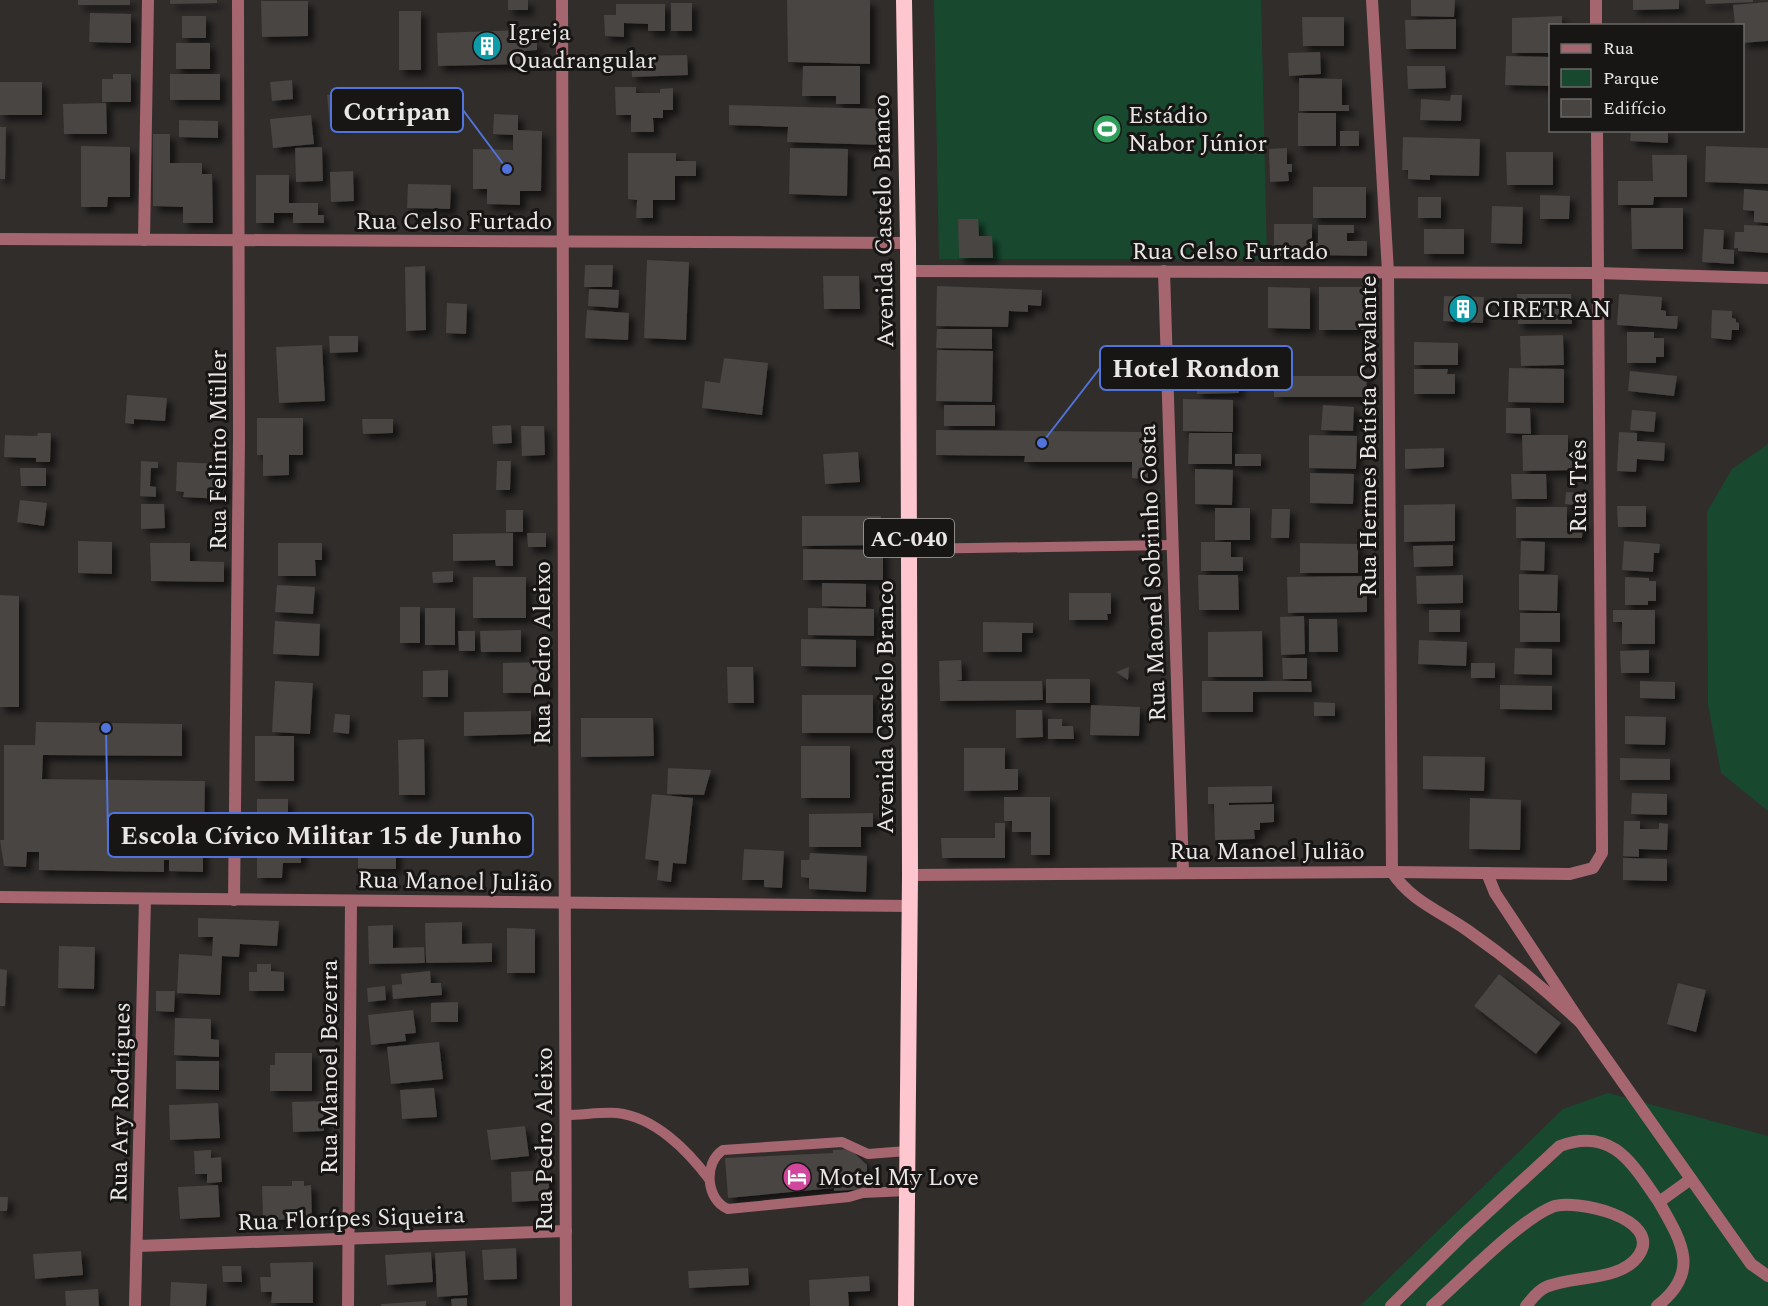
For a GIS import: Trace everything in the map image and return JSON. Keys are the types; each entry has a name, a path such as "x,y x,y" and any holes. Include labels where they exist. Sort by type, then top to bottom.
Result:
{"highway":[{"name":"Avenida Castelo Branco","path":"904,0 908,243 910,874 906,1306"}],"street":[{"path":"144,240 148,0"},
{"name":"Rua Felinto Müller","path":"234,900 240,240 238,0"},
{"name":"Rua Pedro Aleixo","path":"562,0 566,1306"},
{"name":"Rua Hermes Batista Cavalante","path":"1372,0 1388,272 1392,872"},
{"path":"1596,0 1596,24"},
{"name":"Rua Três","path":"1597,132 1602,841"},
{"name":"Rua Celso Furtado","path":"0,239 908,243"},
{"name":"Rua Celso Furtado","path":"908,271 1597,273 1768,278"},
{"name":"Rua Maonel Sobrinho Costa","path":"1164,271 1183,873"},
{"name":"Rua Manoel Julião","path":"910,874 1392,872 1570,874 1593,868 1599,861 1602,841"},
{"path":"1392,872 1401,886 1417,900 1466,929 1523,971 1581,1023"},
{"path":"1487,873 1495,893 1581,1023 1751,1264 1768,1275"},
{"name":"Rua Manoel Julião","path":"0,897 910,906"},
{"name":"Rua Ary Rodrigues","path":"135,1306 145,899"},
{"name":"Rua Manoel Bezerra","path":"348,1306 351,901"},
{"path":"1391,1306 1463,1235 1560,1146 1577,1140 1596,1141 1616,1149 1632,1163 1682,1241 1684,1259 1677,1287 1657,1306"},
{"path":"1659,1202 1691,1179"},
{"path":"1432,1306 1532,1218 1555,1206 1581,1206 1607,1212 1628,1220 1638,1229 1643,1239 1641,1252 1631,1264 1619,1270 1545,1287 1526,1306"},
{"name":"Rua Florípes Siqueira","path":"138,1246 566,1232"}],"lane":[{"path":"909,549 1173,545"},
{"path":"566,1115 617,1113 637,1118 680,1145 711,1180"},
{"path":"907,1151 868,1154 842,1142 723,1150 714,1155 709,1166 714,1198 720,1206 728,1209 849,1197 863,1193 907,1191"}],"green space":[{"name":"Estádio Nabor Júnior","path":"934,0 1261,0 1267,259 939,259"},
{"path":"1768,444 1768,811 1721,773 1708,704 1707,512 1732,469"},
{"path":"1608,1093 1768,1136 1768,1306 1360,1306 1563,1109"}],"building":[{"path":"78,0 130,0 130,5 78,5"},
{"path":"170,0 217,0 217,3 170,4"},
{"path":"508,0 528,0 528,10 508,10"},
{"path":"787,0 870,0 870,64 788,62"},
{"path":"1411,0 1455,0 1454,17 1411,16"},
{"path":"1633,0 1679,0 1679,9 1633,10"},
{"path":"1705,0 1753,0 1753,2 1706,4"},
{"path":"261,1 308,1 308,36 262,37"},
{"path":"1768,2 1768,41 1744,43 1744,24 1735,24 1733,5"},
{"path":"671,3 692,3 692,31 671,31"},
{"path":"616,4 665,4 665,31 648,31 648,24 624,23 624,37 605,36 604,15 616,15"},
{"path":"399,11 421,11 421,70 399,70"},
{"path":"90,13 131,14 131,43 89,42"},
{"path":"182,16 206,16 206,38 182,38"},
{"path":"1562,16 1562,24 1549,24 1549,53 1512,53 1512,18"},
{"path":"1302,17 1344,17 1344,46 1303,46"},
{"path":"1456,19 1456,49 1406,49 1405,20"},
{"name":"Igreja Quadrangular","path":"525,30 525,42 537,42 537,50 525,51 525,64 438,66 437,33"},
{"path":"176,43 210,43 210,69 176,69"},
{"path":"1320,52 1321,74 1289,76 1288,53"},
{"path":"687,55 688,75 632,77 631,56"},
{"path":"1506,56 1549,57 1549,86 1505,85"},
{"path":"803,66 860,66 860,104 836,104 836,96 802,96"},
{"path":"1407,66 1445,66 1446,88 1408,89"},
{"path":"113,74 131,74 131,102 102,102 102,79 113,79"},
{"path":"170,74 220,74 220,100 170,100"},
{"path":"1299,78 1342,79 1342,105 1349,105 1349,111 1299,111"},
{"path":"292,80 293,99 272,101 270,82"},
{"path":"0,82 42,82 42,115 0,115"},
{"path":"615,87 636,87 636,93 660,93 660,89 673,88 673,110 663,110 663,118 653,118 654,132 631,132 631,115 616,115"},
{"path":"363,93 365,122 330,125 327,95"},
{"path":"1451,95 1462,95 1461,121 1420,120 1421,99 1450,101"},
{"path":"106,103 107,134 64,134 63,104"},
{"path":"729,105 884,109 883,145 787,142 788,127 729,125"},
{"path":"1298,113 1336,113 1336,146 1298,146"},
{"path":"494,114 518,115 518,130 542,131 541,191 520,191 520,205 487,204 487,189 473,189 473,149 513,150 513,135 493,134"},
{"path":"311,115 314,144 273,148 270,119"},
{"path":"179,120 218,121 218,138 179,137"},
{"path":"0,127 6,127 5,179 0,179"},
{"path":"1340,131 1359,131 1359,146 1340,146"},
{"path":"1631,132 1668,132 1668,143 1630,141"},
{"path":"153,134 170,134 170,163 202,163 202,174 212,174 213,223 183,223 183,207 153,206"},
{"path":"1403,137 1480,139 1479,176 1430,175 1430,180 1408,179 1408,170 1402,170"},
{"path":"81,146 130,147 130,197 108,197 107,207 81,207"},
{"path":"1706,146 1768,148 1768,184 1705,182"},
{"path":"322,147 323,181 296,182 295,148"},
{"path":"790,148 848,149 847,196 789,194"},
{"path":"1287,148 1287,164 1292,164 1292,172 1288,172 1289,181 1270,182 1269,149"},
{"path":"1506,152 1553,152 1553,185 1507,185"},
{"path":"628,153 676,153 676,161 696,161 696,176 675,176 675,200 653,200 653,218 636,218 637,200 628,199"},
{"path":"1652,155 1687,155 1687,197 1654,197 1653,205 1618,205 1618,181 1653,181"},
{"path":"353,171 354,201 331,202 330,172"},
{"path":"256,175 289,175 289,203 318,203 318,215 324,215 324,223 293,223 293,213 274,213 274,223 256,223"},
{"path":"408,184 451,185 450,209 407,208"},
{"path":"1313,187 1366,187 1366,218 1313,218"},
{"path":"1744,189 1768,191 1768,223 1754,222 1754,211 1743,210"},
{"path":"1540,195 1570,196 1569,219 1540,219"},
{"path":"1418,197 1441,197 1441,218 1418,218"},
{"path":"1492,206 1523,207 1522,244 1491,243"},
{"path":"1631,208 1683,208 1683,249 1632,249"},
{"path":"958,219 978,219 979,236 992,236 993,258 959,258"},
{"path":"1274,224 1312,224 1312,256 1274,256"},
{"path":"1318,225 1354,225 1354,233 1347,233 1347,241 1367,241 1367,256 1314,255 1314,243 1318,243"},
{"path":"1744,225 1768,226 1768,253 1738,251 1738,248 1734,248 1735,232 1744,232"},
{"path":"1424,229 1464,229 1464,254 1424,254"},
{"path":"1704,229 1724,230 1723,249 1734,250 1734,264 1702,262"},
{"path":"647,260 689,262 686,340 644,338"},
{"path":"585,265 613,265 612,287 584,287"},
{"path":"425,266 426,330 406,331 405,267"},
{"path":"823,276 859,276 860,309 824,309"},
{"path":"937,286 1042,290 1041,306 1028,305 1028,312 1009,311 1008,327 936,326"},
{"path":"1268,287 1310,288 1310,329 1268,328"},
{"path":"1319,287 1365,287 1365,330 1319,330"},
{"path":"589,289 619,290 618,308 588,306"},
{"path":"1517,294 1571,294 1572,324 1518,324"},
{"path":"1619,294 1662,297 1661,310 1666,311 1666,316 1678,316 1677,329 1617,325"},
{"name":"CIRETRAN","path":"1444,296 1484,297 1483,323 1443,321"},
{"path":"447,303 467,304 466,334 446,333"},
{"path":"587,310 629,313 628,340 585,338"},
{"path":"1712,310 1732,311 1732,318 1739,323 1739,330 1732,330 1731,340 1711,338"},
{"path":"937,329 992,329 992,349 936,348"},
{"path":"1627,332 1654,332 1654,338 1664,338 1664,357 1656,357 1656,363 1627,363"},
{"path":"1563,335 1564,365 1521,366 1520,336"},
{"path":"329,336 358,336 358,352 330,353"},
{"path":"1414,342 1458,343 1458,365 1414,365"},
{"path":"322,345 325,401 279,403 276,347"},
{"path":"937,350 993,351 992,402 936,401"},
{"path":"724,358 768,363 762,415 702,408 705,381 720,383"},
{"path":"1245,363 1246,378 1238,378 1239,393 1197,394 1196,364"},
{"path":"1509,368 1564,369 1564,403 1508,402"},
{"path":"1414,369 1448,369 1447,374 1455,374 1455,394 1414,394"},
{"path":"1630,371 1677,376 1674,396 1628,391"},
{"path":"1274,376 1367,376 1366,397 1274,397"},
{"path":"127,395 167,398 165,421 134,419 134,424 125,423"},
{"path":"1183,399 1233,400 1233,432 1183,431"},
{"path":"944,405 995,405 995,426 944,426"},
{"path":"1323,405 1354,407 1353,431 1321,430"},
{"path":"1506,408 1530,408 1531,434 1506,433"},
{"path":"1632,410 1656,412 1654,432 1630,430"},
{"path":"257,418 303,418 303,455 289,455 289,475 263,476 263,455 257,455"},
{"path":"362,419 393,419 393,433 363,434"},
{"path":"511,425 512,443 493,444 492,426"},
{"path":"521,426 544,426 545,455 522,456"},
{"path":"936,430 1148,432 1148,479 1132,478 1132,462 1024,462 1025,456 936,455"},
{"path":"1619,432 1637,433 1637,441 1665,443 1664,461 1637,459 1636,472 1617,471"},
{"path":"38,433 51,433 50,462 36,462 36,458 4,457 5,435 37,436"},
{"path":"1189,433 1232,433 1232,464 1188,464"},
{"path":"1309,435 1357,436 1356,469 1309,468"},
{"path":"1522,435 1568,435 1568,457 1581,457 1581,470 1523,471"},
{"path":"1444,448 1444,467 1405,469 1405,449"},
{"path":"858,452 860,482 825,484 823,454"},
{"path":"1235,454 1261,454 1261,466 1235,466"},
{"path":"141,461 158,462 158,468 151,468 150,486 156,487 156,497 140,496"},
{"path":"497,461 511,461 510,490 496,490"},
{"path":"177,462 224,464 223,499 183,497 184,492 176,491"},
{"path":"20,468 46,468 46,486 21,486"},
{"path":"1195,469 1233,470 1232,505 1195,504"},
{"path":"1310,473 1354,474 1353,504 1310,503"},
{"path":"1511,474 1546,474 1547,499 1512,499"},
{"path":"1566,492 1582,493 1581,506 1565,504"},
{"path":"20,500 47,503 44,526 17,522"},
{"path":"141,504 164,504 165,528 141,529"},
{"path":"1455,504 1455,541 1404,542 1404,505"},
{"path":"1617,506 1646,506 1646,527 1618,527"},
{"path":"1516,507 1567,507 1567,523 1583,523 1582,538 1516,538"},
{"path":"1215,508 1250,508 1250,540 1215,540"},
{"path":"1272,509 1290,509 1289,538 1271,538"},
{"path":"506,510 523,510 523,532 506,532"},
{"path":"802,516 881,516 881,545 802,546"},
{"path":"513,533 513,566 496,566 495,560 453,561 453,534"},
{"path":"527,533 546,533 546,547 528,547"},
{"path":"78,541 112,542 112,574 78,573"},
{"path":"1521,541 1545,542 1544,571 1520,570"},
{"path":"1624,541 1660,544 1659,553 1654,553 1653,572 1622,570"},
{"path":"1201,542 1231,542 1231,557 1243,557 1243,571 1201,571"},
{"path":"150,543 190,543 190,561 224,562 224,582 151,581"},
{"path":"278,543 322,543 322,560 315,560 316,576 278,576"},
{"path":"1300,543 1358,544 1358,573 1300,573"},
{"path":"1453,545 1453,566 1414,567 1413,546"},
{"path":"803,549 883,550 883,580 803,580"},
{"path":"453,571 453,582 433,583 432,572"},
{"path":"1519,574 1558,575 1557,611 1519,610"},
{"path":"1198,575 1238,575 1239,610 1199,610"},
{"path":"1463,575 1463,603 1417,604 1416,576"},
{"path":"1367,576 1367,612 1288,613 1287,577"},
{"path":"473,577 526,577 526,618 473,618"},
{"path":"1625,577 1649,578 1649,581 1656,581 1656,601 1648,601 1648,605 1625,605"},
{"path":"822,583 866,584 866,607 822,606"},
{"path":"277,585 315,587 313,614 275,612"},
{"path":"1069,593 1111,593 1111,614 1107,614 1108,620 1069,620"},
{"path":"0,595 19,596 19,707 0,707"},
{"path":"400,607 420,607 420,643 400,643"},
{"path":"425,608 455,608 455,645 425,645"},
{"path":"808,608 874,609 874,636 808,635"},
{"path":"1429,610 1460,610 1460,632 1429,632"},
{"path":"1613,610 1655,610 1655,644 1622,644 1622,622 1613,622"},
{"path":"1520,613 1560,613 1560,642 1520,642"},
{"path":"1304,616 1305,654 1281,655 1280,617"},
{"path":"1309,619 1337,619 1338,652 1309,652"},
{"path":"275,621 320,624 319,656 273,654"},
{"path":"983,622 1033,623 1033,633 1022,633 1022,652 983,652"},
{"path":"521,630 521,652 481,652 480,631"},
{"path":"458,631 475,631 475,651 459,651"},
{"path":"1262,631 1263,677 1208,677 1208,632"},
{"path":"801,639 856,640 856,667 801,666"},
{"path":"1419,640 1467,642 1466,666 1418,664"},
{"path":"1515,648 1552,649 1552,675 1514,674"},
{"path":"1649,650 1649,673 1621,673 1620,651"},
{"path":"1282,658 1307,658 1307,679 1283,679"},
{"path":"961,660 962,680 955,681 1042,681 1043,700 940,701 939,661"},
{"path":"545,662 545,693 503,693 503,663"},
{"path":"1471,663 1495,663 1495,678 1471,678"},
{"path":"727,667 753,667 754,703 728,703"},
{"path":"1129,667 1128,680 1116,672"},
{"path":"448,670 448,697 423,697 423,671"},
{"path":"1046,679 1090,679 1090,703 1046,703"},
{"path":"275,681 313,683 310,734 272,732"},
{"path":"1202,681 1311,681 1312,692 1253,692 1253,712 1202,712"},
{"path":"1640,681 1675,682 1675,699 1640,698"},
{"path":"1500,685 1552,686 1552,710 1500,709"},
{"path":"802,695 873,695 873,733 802,733"},
{"path":"1314,702 1335,703 1335,716 1314,716"},
{"path":"1091,705 1140,707 1139,736 1090,735"},
{"path":"1016,710 1042,710 1043,737 1016,738"},
{"path":"531,711 531,734 464,736 464,712"},
{"path":"335,714 350,715 349,734 333,732"},
{"path":"1625,716 1666,717 1665,745 1625,744"},
{"path":"581,718 653,718 654,756 581,757"},
{"path":"1048,719 1062,719 1062,726 1073,726 1074,739 1048,739"},
{"path":"36,722 182,724 182,756 43,755 42,779 205,781 204,836 218,836 218,847 203,847 203,872 169,871 169,860 164,860 164,872 39,870 39,852 27,852 26,867 4,866 0,840 4,840 4,745 35,745"},
{"path":"255,736 294,736 294,781 255,781"},
{"path":"424,739 425,795 399,795 398,740"},
{"path":"801,746 850,746 850,798 801,798"},
{"path":"964,748 1005,748 1005,769 1018,769 1018,790 964,791"},
{"path":"1423,756 1485,757 1484,791 1423,789"},
{"path":"1620,758 1670,759 1670,780 1620,780"},
{"path":"668,768 711,770 704,795 667,794"},
{"path":"1272,786 1272,802 1229,803 1229,805 1274,804 1274,822 1260,823 1260,830 1254,830 1255,839 1215,840 1214,804 1208,804 1208,787"},
{"path":"1632,793 1667,794 1667,815 1631,814"},
{"path":"652,794 693,798 686,864 673,863 671,882 657,880 659,861 645,859"},
{"path":"1004,797 1050,797 1050,855 1031,855 1031,832 1012,832 1012,821 1004,821"},
{"path":"1470,798 1521,800 1520,850 1469,849"},
{"path":"257,799 288,799 288,846 301,846 301,863 283,863 282,878 257,878"},
{"path":"873,813 873,827 861,827 861,847 809,847 809,814"},
{"path":"1624,821 1640,821 1640,829 1659,829 1659,823 1668,824 1667,850 1639,849 1639,857 1623,856"},
{"path":"358,822 396,823 396,869 358,869"},
{"path":"995,823 1005,823 1005,858 942,858 941,838 995,838"},
{"path":"744,849 784,851 782,888 764,887 764,880 742,880"},
{"path":"810,853 867,856 866,892 809,889 809,878 801,877 801,860 809,860"},
{"path":"1623,858 1667,859 1667,881 1623,880"},
{"path":"198,918 279,921 277,946 240,944 239,957 222,956 220,995 177,993 179,954 212,956 213,937 198,937"},
{"path":"462,922 462,944 492,943 492,962 426,963 425,923"},
{"path":"393,925 393,948 424,947 425,963 369,964 368,926"},
{"path":"507,928 535,929 535,973 507,973"},
{"path":"59,946 95,947 94,989 58,988"},
{"path":"257,964 271,964 271,971 284,972 284,991 249,991 249,972 257,972"},
{"path":"0,969 7,970 5,1006 0,1006"},
{"path":"430,971 431,983 441,983 442,995 393,999 392,985 402,984 401,974"},
{"path":"1499,974 1561,1023 1536,1054 1474,1006"},
{"path":"1678,983 1706,990 1696,1032 1667,1024"},
{"path":"385,986 386,1000 368,1002 367,988"},
{"path":"156,991 175,991 174,1012 156,1011"},
{"path":"458,1002 458,1022 431,1022 431,1003"},
{"path":"413,1010 416,1033 405,1034 406,1041 371,1045 368,1015"},
{"path":"175,1018 211,1019 211,1039 219,1040 219,1057 174,1055"},
{"path":"439,1042 443,1079 391,1084 387,1047"},
{"path":"275,1053 312,1053 312,1091 270,1091 270,1065 275,1065"},
{"path":"176,1061 219,1061 219,1090 176,1089"},
{"path":"434,1088 437,1117 402,1119 400,1090"},
{"path":"323,1101 324,1131 293,1132 292,1102"},
{"path":"218,1103 220,1138 170,1140 169,1105"},
{"path":"525,1126 529,1156 491,1160 487,1130"},
{"name":"Motel My Love","path":"850,1149 867,1165 867,1189 834,1191 834,1188 728,1198 725,1158 833,1153 833,1150"},
{"path":"211,1150 211,1158 221,1157 222,1182 207,1183 207,1174 195,1174 194,1151"},
{"path":"548,1170 550,1200 512,1202 511,1172"},
{"path":"292,1181 304,1181 304,1186 311,1185 312,1219 263,1220 262,1186 292,1186"},
{"path":"218,1185 220,1217 180,1219 178,1187"},
{"path":"0,1197 8,1197 7,1211 0,1211"},
{"path":"516,1248 517,1279 484,1280 482,1250"},
{"path":"81,1251 83,1275 35,1279 33,1254"},
{"path":"465,1251 468,1295 437,1297 435,1253"},
{"path":"431,1252 433,1282 387,1285 385,1255"},
{"path":"313,1262 313,1303 271,1303 272,1292 261,1292 260,1277 271,1277 270,1263"},
{"path":"222,1266 241,1266 242,1282 223,1282"},
{"path":"748,1268 749,1285 689,1288 688,1271"},
{"path":"869,1276 870,1291 848,1292 849,1306 810,1306 809,1280"},
{"path":"171,1282 207,1284 206,1306 170,1306"},
{"path":"98,1289 99,1306 66,1306 65,1291"},
{"path":"467,1298 467,1306 452,1306 451,1299"},
{"path":"426,1301 426,1306 381,1306 381,1304"}],"place":[{"name":"Igreja Quadrangular","path":"487,46"},
{"name":"Estádio Nabor Júnior","path":"1107,129"},
{"name":"Cotripan","path":"507,169"},
{"name":"CIRETRAN","path":"1463,309"},
{"name":"Hotel Rondon","path":"1042,443"},
{"name":"Escola Cívico Militar 15 de Junho","path":"106,728"},
{"name":"Motel My Love","path":"797,1177"}]}
